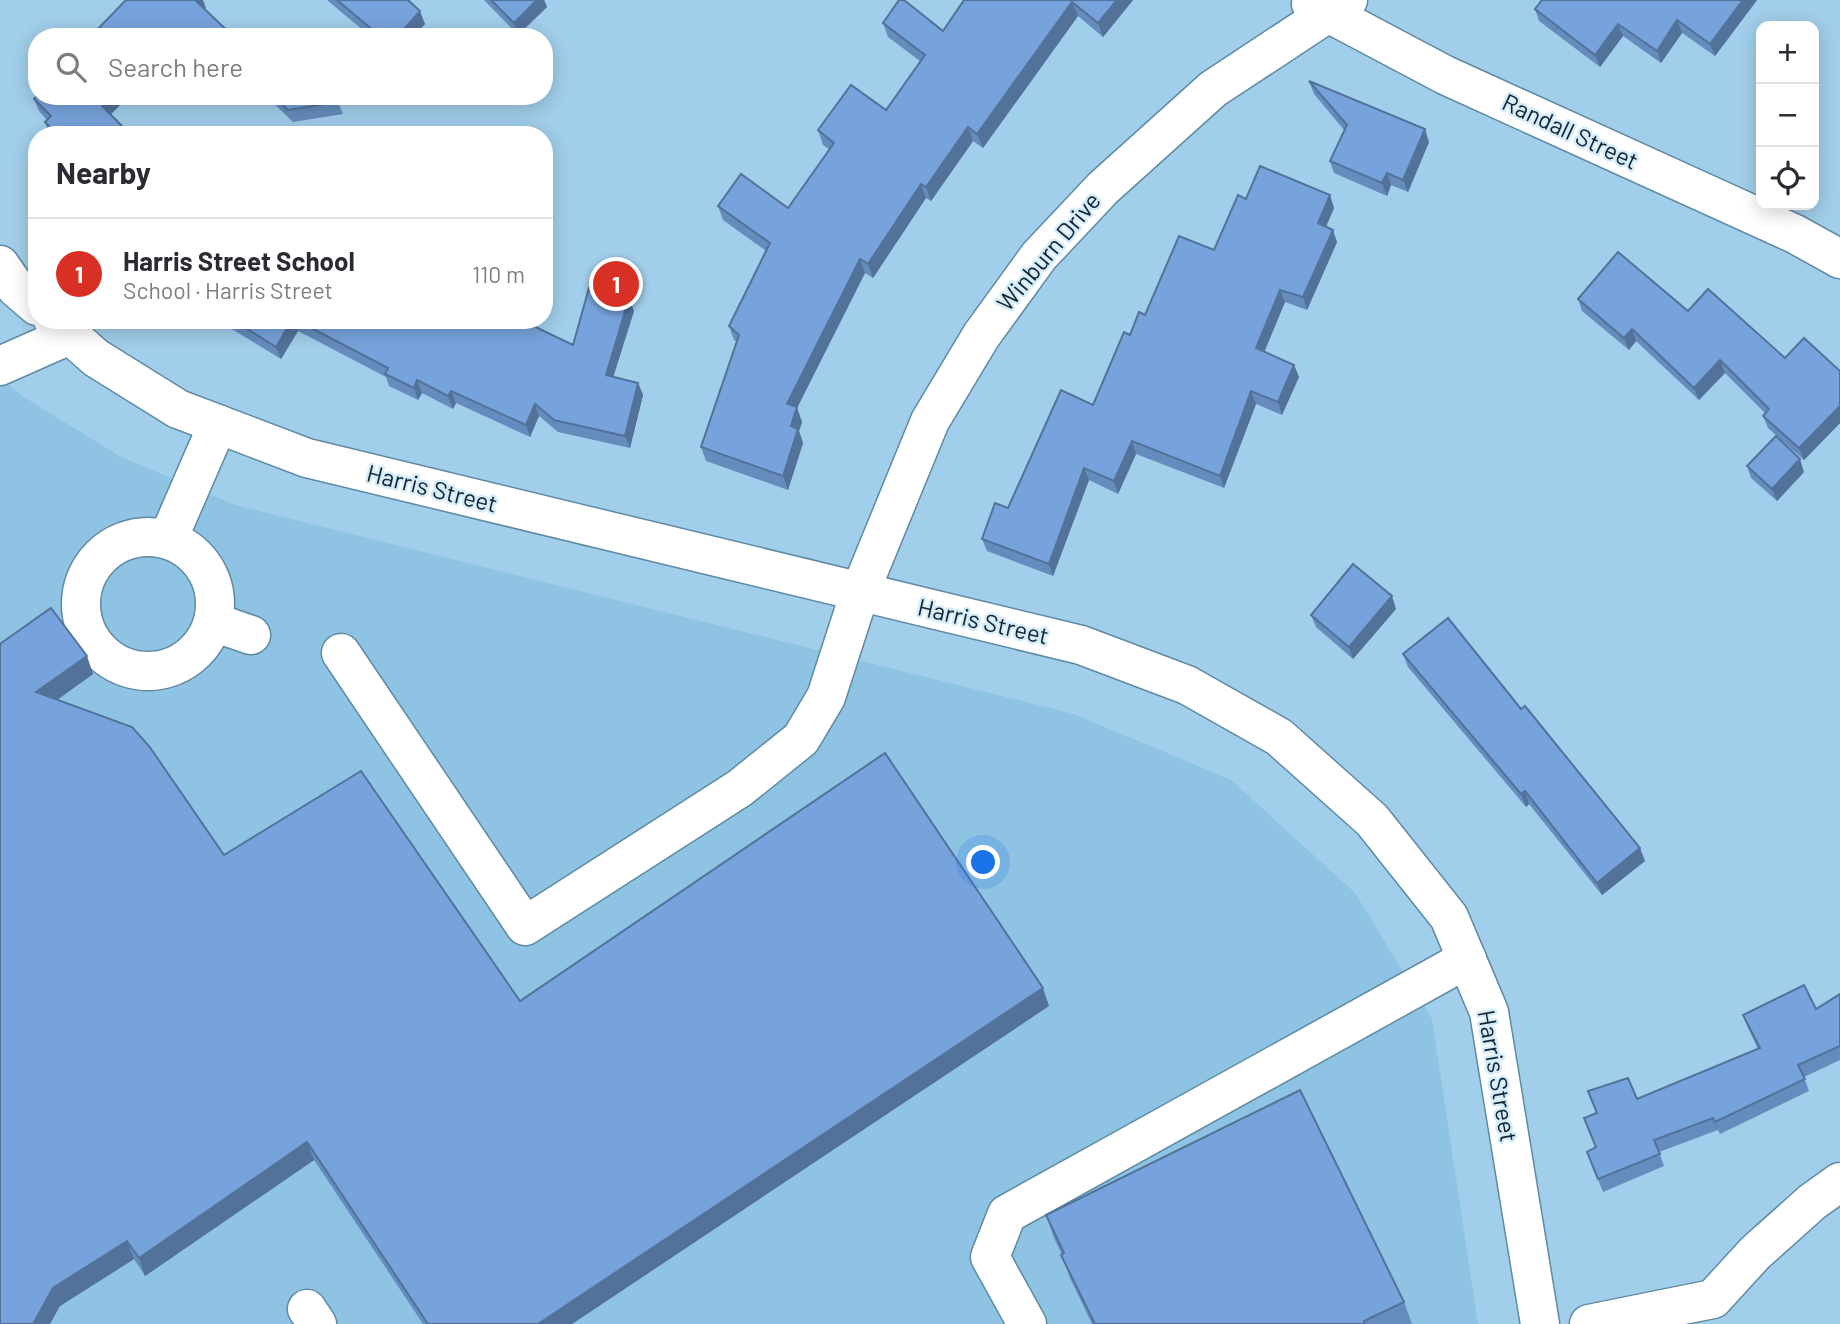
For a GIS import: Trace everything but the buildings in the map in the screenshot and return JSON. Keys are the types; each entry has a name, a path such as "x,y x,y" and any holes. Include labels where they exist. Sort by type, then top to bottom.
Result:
{"street":[{"name":"Randall Street","path":"1326,4 1445,75 1795,234 1840,258"},
{"name":"Winburn Drive","path":"341,653 525,926 740,788 802,740 826,697 860,593 930,421 981,336 1039,256 1103,188 1213,89 1326,4"},
{"path":"0,265 16,288 28,298"},
{"path":"0,366 60,329"},
{"name":"Harris Street","path":"63,329 96,358 178,409 307,458 1081,645 1187,685 1279,737 1372,820 1449,917 1489,1012 1540,1324"},
{"path":"168,539 218,424"},
{"path":"138,537 168,539 192,552 205,567 212,584 215,603 213,622 205,640 192,654 158,671 138,671 120,665 104,655 91,640 83,623 80,604 83,584 104,553 120,542 138,537"},
{"path":"213,622 251,635"},
{"path":"1027,1324 990,1257 1007,1214 1467,958"},
{"path":"1589,1324 1704,1312 1755,1253 1812,1202 1840,1182"}],"shaded area":[{"path":"0,376 19,394 121,457 235,505 1074,714 1231,780 1355,893 1432,1019 1478,1324 0,1324"}],"place":[{"name":"Harris Street School","path":"616,284"}]}
